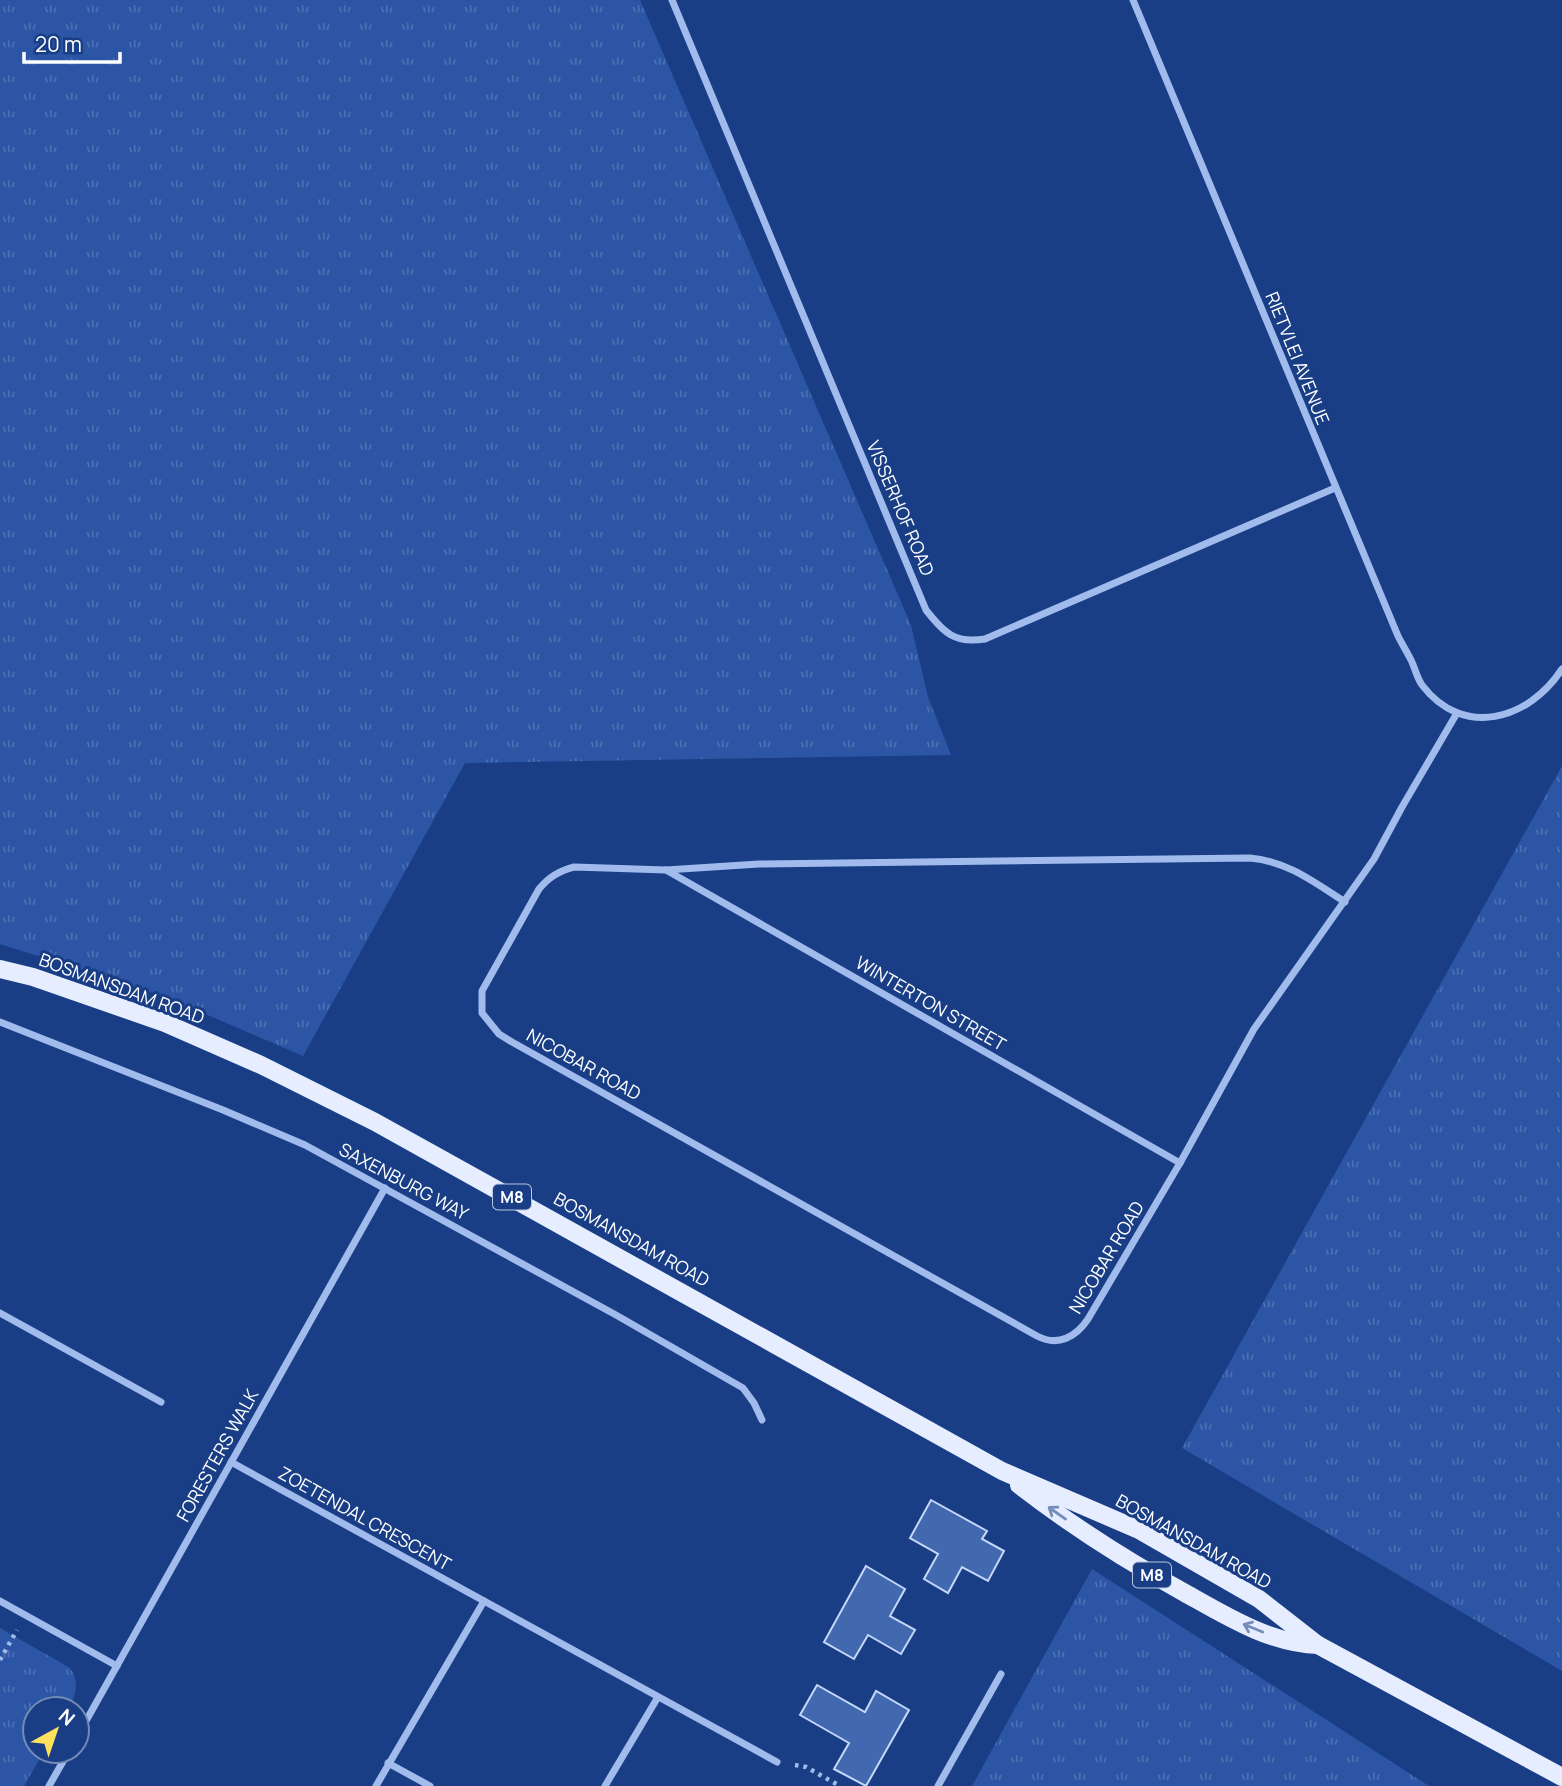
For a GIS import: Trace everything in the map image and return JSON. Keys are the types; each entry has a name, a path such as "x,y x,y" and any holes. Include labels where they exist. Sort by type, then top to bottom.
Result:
{"main road":[{"name":"BOSMANSDAM ROAD","path":"0,969 165,1023 318,1093 550,1217 1002,1471 1139,1530 1259,1599 1318,1645 1562,1777"},
{"name":"BOSMANSDAM ROAD","path":"1002,1471 1125,1560 1212,1608 1296,1644 1318,1645"}],"street":[{"name":"VISSERHOF ROAD","path":"672,0 926,610 938,626 955,638 969,642 985,639 1335,488"},
{"name":"RIETVLEI AVENUE","path":"1133,0 1398,636 1422,684 1444,705 1457,713"},
{"path":"1457,713 1479,718 1503,716 1523,709 1540,697 1562,669"},
{"name":"NICOBAR ROAD","path":"1345,902 1289,867 1250,858 759,864 666,870 574,867 561,870 548,878 539,889 482,991 482,1013 489,1024 512,1042 1037,1336 1048,1340 1069,1338 1084,1325 1180,1163 1254,1029 1345,902 1374,859 1457,713"},
{"name":"WINTERTON STREET","path":"666,870 1180,1163"},
{"name":"SAXENBURG WAY","path":"0,1022 305,1145 616,1315 743,1388 762,1420"},
{"name":"FORESTERS WALK","path":"91,1712 385,1188"},
{"path":"0,1313 161,1402"},
{"name":"ZOETENDAL CRESCENT","path":"231,1462 777,1762"},
{"path":"0,1601 117,1666"},
{"path":"376,1786 484,1601"},
{"path":"937,1786 1001,1674"},
{"path":"605,1786 658,1697"},
{"path":"388,1763 430,1786"},
{"path":"49,1786 61,1765"}],"path":[{"path":"0,1660 25,1615"},
{"path":"777,1762 806,1767 840,1786"}],"green space":[{"path":"0,0 640,0 911,625 928,697 951,755 465,763 303,1056 166,997 0,944"},
{"path":"1562,766 1562,1671 1182,1448"},
{"path":"1092,1569 1429,1786 972,1786"},
{"path":"0,1628 70,1668 76,1684 74,1695 21,1695 21,1765 36,1765 24,1786 0,1786"}],"building":[{"path":"931,1500 987,1531 982,1539 1004,1551 988,1581 962,1567 948,1593 924,1579 938,1554 910,1538"},
{"path":"866,1566 905,1589 890,1616 915,1630 901,1654 868,1635 854,1659 824,1642"},
{"path":"817,1685 865,1712 876,1691 909,1710 866,1786 834,1769 849,1743 800,1715"}]}
